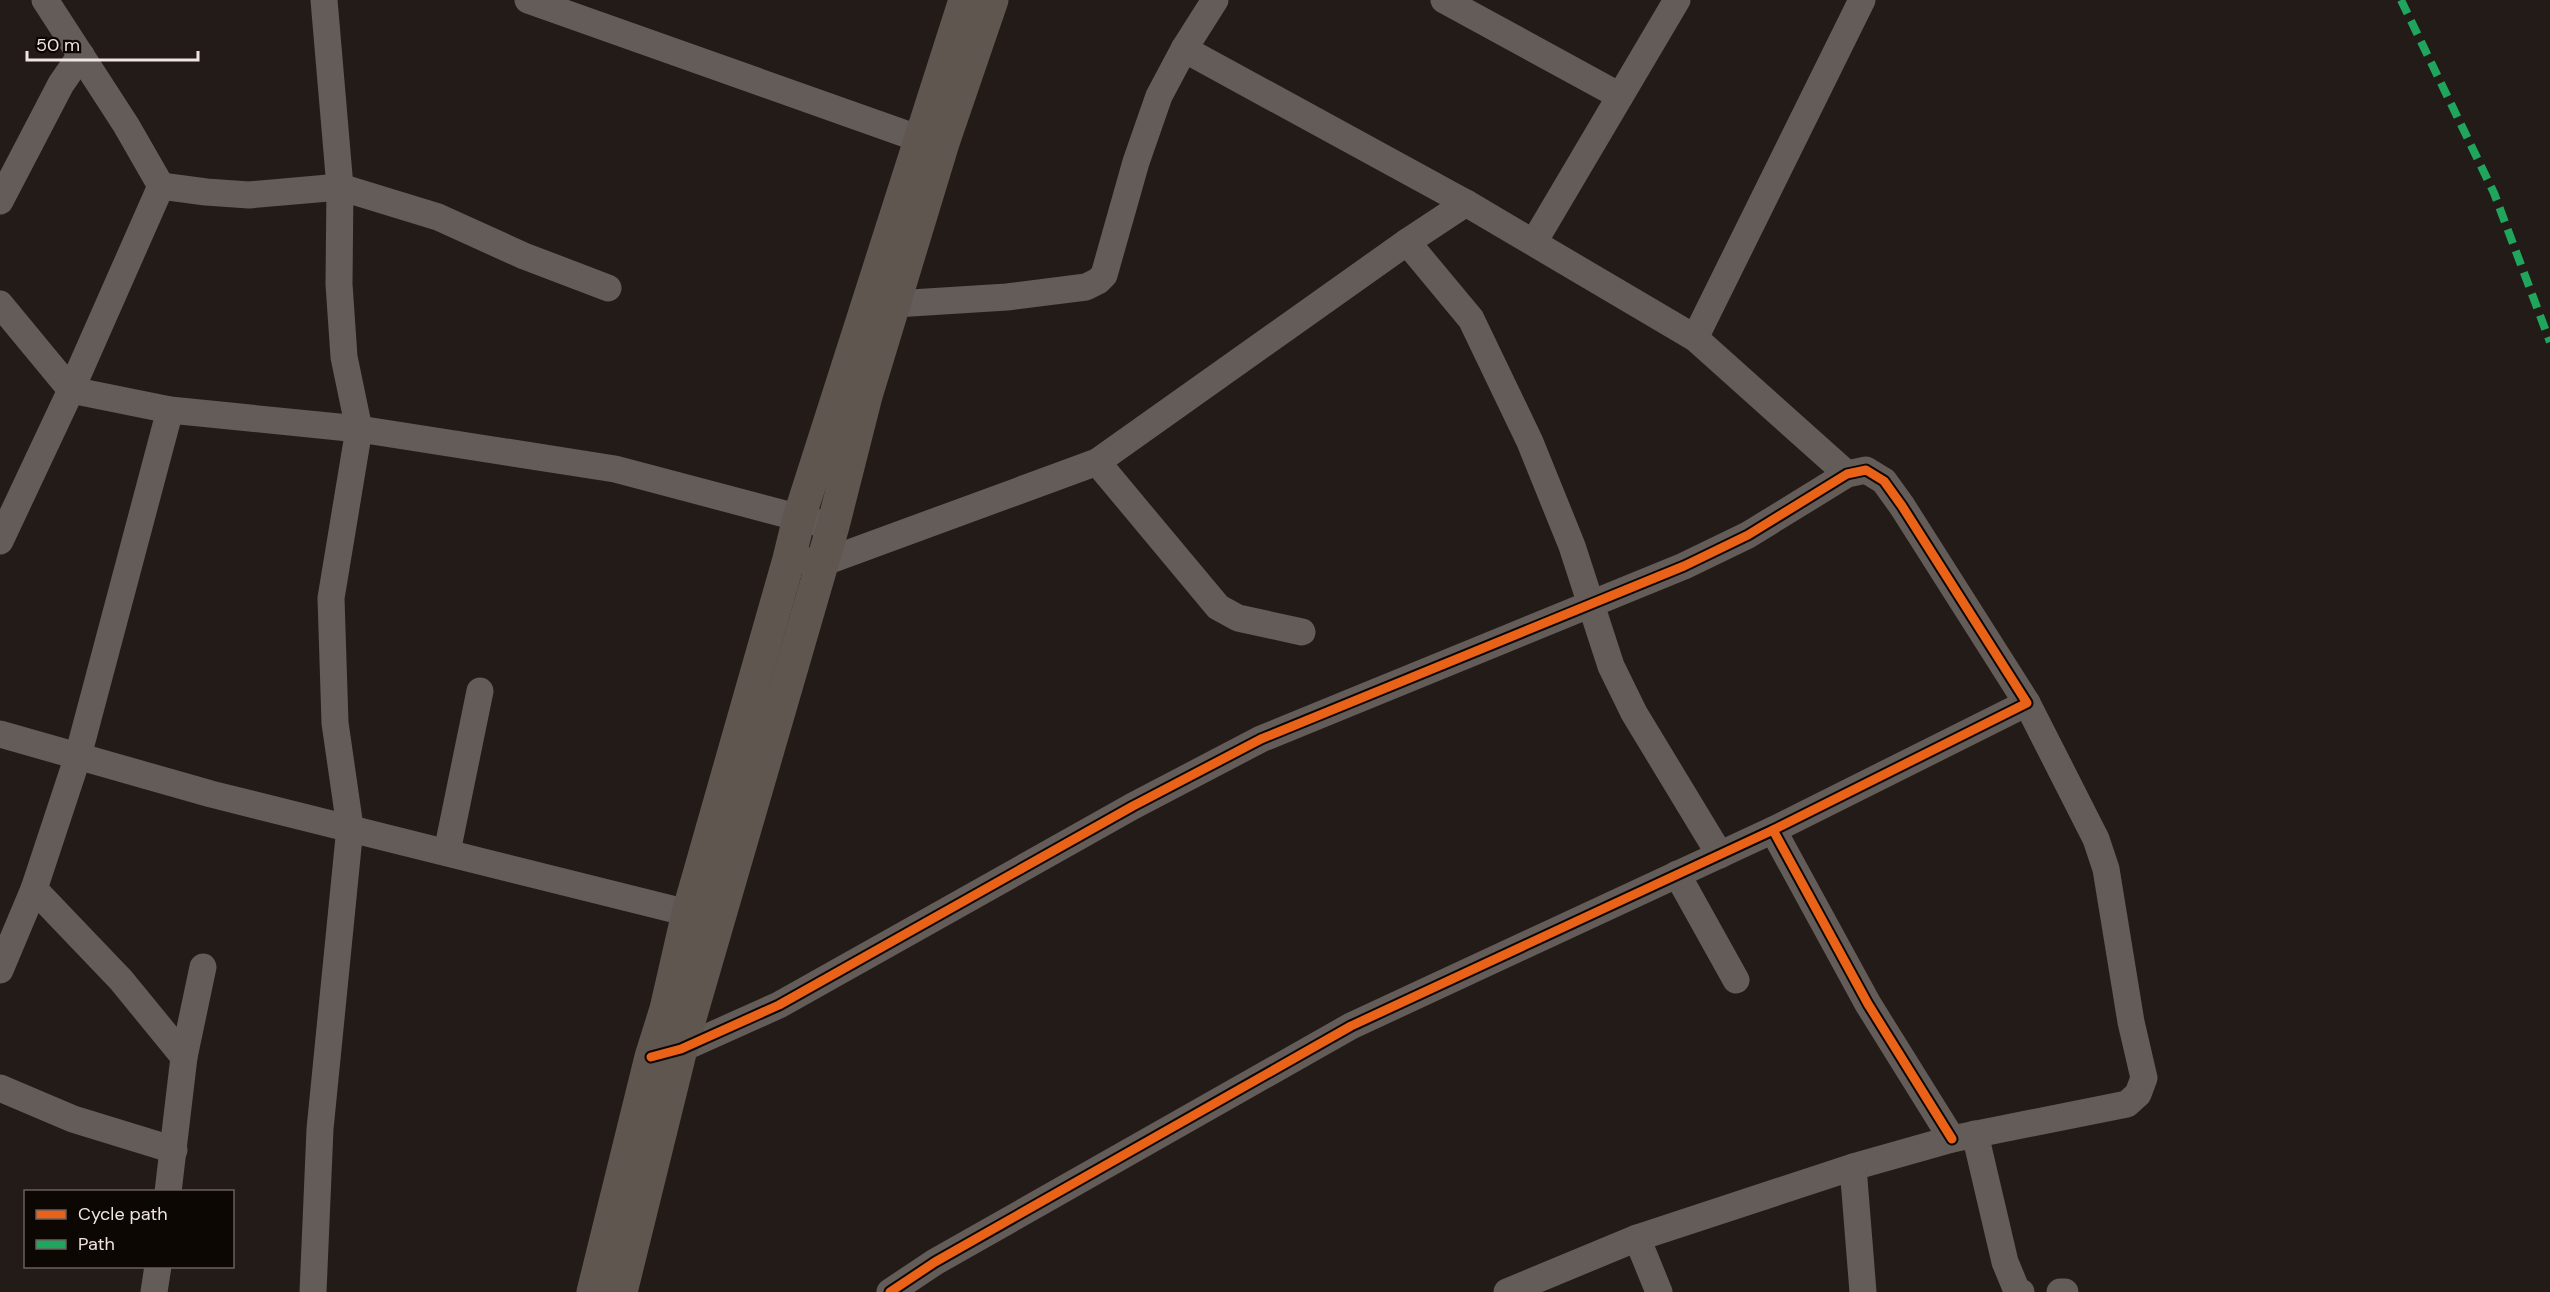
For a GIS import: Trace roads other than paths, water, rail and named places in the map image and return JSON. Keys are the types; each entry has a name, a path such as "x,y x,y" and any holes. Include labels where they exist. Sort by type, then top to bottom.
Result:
{"main road":[{"path":"593,1292 666,1053 703,915 799,518 853,389 932,141 981,1"},
{"path":"703,915 833,526 853,389"},
{"path":"621,1292 666,1053"}],"street":[{"path":"45,0 161,186"},
{"path":"314,1292 320,1129 350,827 335,723 331,598 359,429 344,357 339,284 339,187 324,0"},
{"path":"528,0 932,141"},
{"path":"882,300 1007,297 1086,286 1098,281 1104,275 1136,162 1159,96 1184,49 1215,0"},
{"path":"1534,242 1677,0"},
{"path":"1695,338 1862,0"},
{"path":"1453,2 1620,96"},
{"path":"1184,49 1466,202 1695,338 1847,474"},
{"path":"0,201 61,84 81,55"},
{"path":"161,186 249,195 339,187 438,217 524,256 608,288"},
{"path":"0,541 7,511 70,390 161,186"},
{"path":"789,559 822,563 1097,462 1466,202"},
{"path":"1407,242 1472,319 1530,442 1572,546 1611,666 1634,713 1720,855"},
{"path":"0,304 70,390 170,410 359,429 615,469 833,526"},
{"path":"0,970 34,889 78,756 170,410"},
{"path":"1097,462 1218,607 1238,618 1302,632"},
{"path":"666,1053 779,1005 1134,806 1261,739 1684,566 1748,535 1847,474 1866,470 1884,481 2027,703 2096,840 2106,869 2129,1011 2144,1078 2138,1094 2127,1104 1964,1137 1853,1167 1637,1238 1507,1292"},
{"path":"447,852 480,691"},
{"path":"890,1292 945,1257 1351,1026 1773,830 2027,703"},
{"path":"0,734 211,794 703,915"},
{"path":"1773,830 1868,1004 1964,1137 2005,1262 2020,1292"},
{"path":"1677,874 1736,981"},
{"path":"34,889 121,980 184,1057"},
{"path":"168,1190 184,1057 203,967"},
{"path":"0,1088 73,1119 174,1150"},
{"path":"1853,1167 1863,1292"},
{"path":"1637,1238 1659,1292"},
{"path":"154,1292 158,1268"}]}
